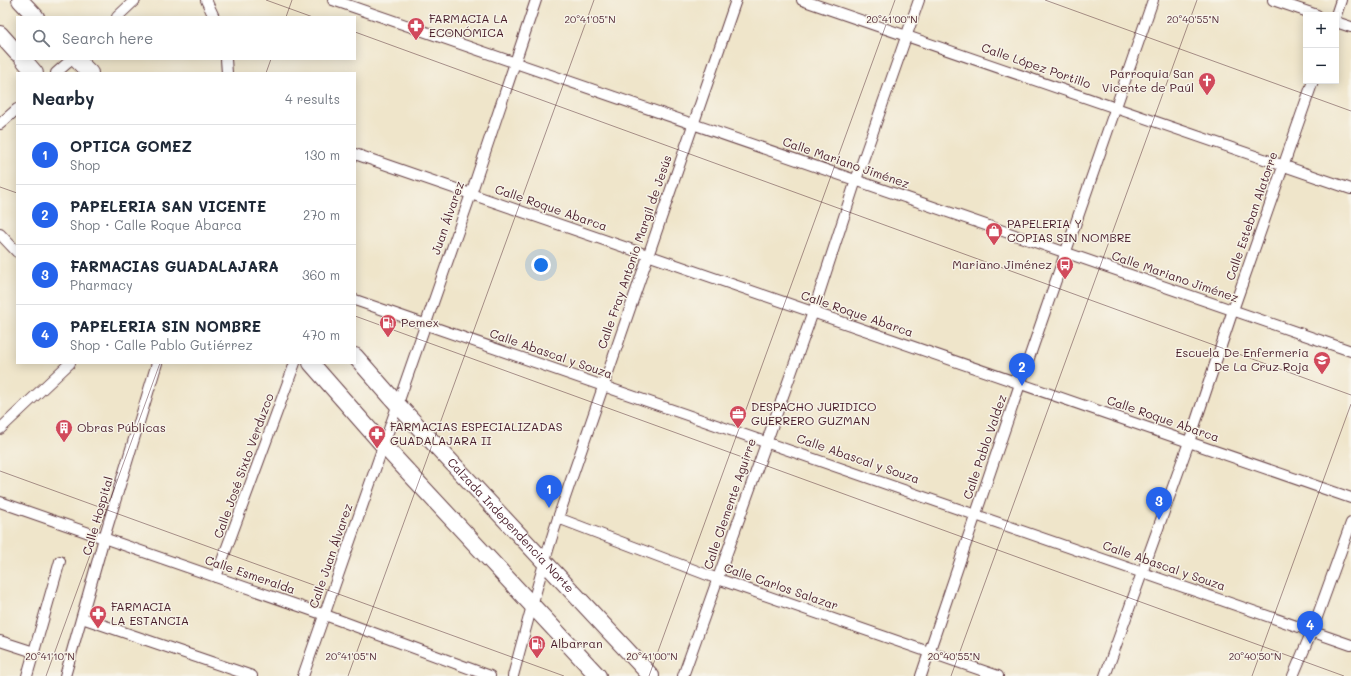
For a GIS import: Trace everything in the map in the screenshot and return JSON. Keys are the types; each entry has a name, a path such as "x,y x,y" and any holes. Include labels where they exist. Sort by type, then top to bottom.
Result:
{"main road":[{"path":"20,0 35,16"},
{"path":"0,34 16,52"},
{"path":"24,60 34,72"},
{"path":"77,60 89,72"},
{"name":"Calzada Independencia Norte","path":"356,357 398,405 651,676"},
{"path":"312,364 383,445 598,676"}],"street":[{"path":"118,16 135,0"},
{"path":"206,0 214,16"},
{"name":"Calle Mariano Jiménez","path":"333,0 1351,351"},
{"name":"Juan Álvarez","path":"383,445 471,194 536,0"},
{"name":"Calle Fray Antonio Margil de Jesús","path":"513,676 544,561 558,518 736,0"},
{"name":"Calle López Portillo","path":"802,0 1351,189"},
{"name":"Calle Clemente Aguirre","path":"683,676 813,312 856,180 919,0"},
{"name":"Calle Pablo Valdez","path":"921,676 1153,0"},
{"path":"1273,0 1308,12"},
{"path":"1337,12 1341,0"},
{"path":"1339,23 1351,27"},
{"path":"57,72 71,60"},
{"path":"226,60 227,72"},
{"name":"Calle Esteban Alatorre","path":"1105,676 1189,442 1233,310 1312,84"},
{"path":"0,124 16,110"},
{"name":"Calle Roque Abarca","path":"356,154 1351,498"},
{"path":"0,234 16,251"},
{"name":"Calle Abascal y Souza","path":"356,300 766,441 1351,645"},
{"path":"0,429 69,364"},
{"name":"Calle Hospital","path":"65,676 104,538 157,364"},
{"name":"Calle José Sixto Verduzco","path":"216,577 295,364"},
{"name":"Calle Juan Álvarez","path":"303,676 383,445"},
{"name":"Calle Esmeralda","path":"0,502 324,615 490,676"},
{"name":"Calle Carlos Salazar","path":"558,518 718,579 998,676"},
{"path":"1293,676 1312,631 1351,524"},
{"path":"27,676 60,561"},
{"path":"82,618 252,676"},
{"path":"0,641 34,652"}],"place":[{"name":"FARMACIA LA ECONÓMICA","path":"416,41"},
{"name":"Parroquia San Vicente de Paúl","path":"1207,96"},
{"name":"PAPELERIA Y COPIAS SIN NOMBRE","path":"994,246"},
{"name":"Mariano Jiménez","path":"1065,280"},
{"name":"Pemex","path":"388,338"},
{"name":"Escuela De Enfermeria De La Cruz Roja","path":"1322,375"},
{"name":"PAPELERIA SAN VICENTE","path":"1022,386"},
{"name":"DESPACHO JURIDICO GUERRERO GUZMAN","path":"738,429"},
{"name":"Obras Públicas","path":"64,443"},
{"name":"FARMACIAS ESPECIALIZADAS GUADALAJARA II","path":"377,449"},
{"name":"OPTICA GOMEZ","path":"549,508"},
{"name":"FARMACIAS GUADALAJARA","path":"1159,520"},
{"name":"FARMACIA LA ESTANCIA","path":"98,629"},
{"name":"PAPELERIA SIN NOMBRE","path":"1310,644"},
{"name":"Albarran","path":"537,659"}]}
